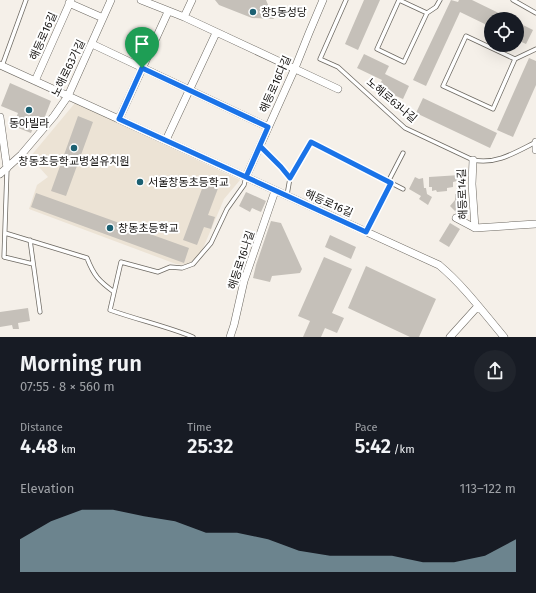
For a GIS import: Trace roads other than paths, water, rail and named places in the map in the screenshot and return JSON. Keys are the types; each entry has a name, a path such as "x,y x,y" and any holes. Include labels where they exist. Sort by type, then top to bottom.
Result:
{"street":[{"name":"노해로63가길","path":"0,174 21,155 54,116 68,96 111,0"},
{"path":"141,0 168,12 184,17 338,89"},
{"path":"184,17 192,0"},
{"name":"해등로16다길","path":"246,177 295,68 308,33 323,0"},
{"name":"해등로16길","path":"35,81 70,2"},
{"path":"70,2 103,18"},
{"path":"119,119 168,12"},
{"path":"166,140 216,33"},
{"path":"92,44 268,127"},
{"name":"해등로16길","path":"1,65 439,265 470,294 504,337"},
{"path":"0,116 7,168"},
{"path":"536,141 536,150"},
{"name":"해등로14길","path":"473,160 472,184 475,228"},
{"name":"해등로16나길","path":"230,337 244,281 275,191"},
{"name":"해등로14길","path":"456,218 475,228 536,224"},
{"path":"450,337 478,306"}],"lane":[{"path":"1,65 26,0"},
{"name":"노해로63나길","path":"346,0 320,59 338,67 405,128 473,160 486,162 506,157 536,141"},
{"path":"427,13 400,0 378,49 404,62 427,13 436,7 440,0"},
{"path":"513,0 536,13"},
{"path":"515,59 466,36 443,86 493,109 515,59 536,49"},
{"path":"287,196 290,178 311,142 403,189"},
{"path":"260,146 290,178"},
{"path":"366,232 403,153"},
{"path":"7,168 4,258 33,264"},
{"path":"193,337 174,329 132,318 110,310 121,262 158,272 170,267 182,268 193,264 211,243 228,209 244,186 246,177"},
{"path":"5,233 87,258 92,271 101,283 114,292"},
{"path":"30,240 40,312"}],"place":[{"name":"창5동성당","path":"253,12"},
{"name":"동아빌라","path":"29,110"},
{"name":"창동초등학교병설유치원","path":"74,148"},
{"name":"서울창동초등학교","path":"140,182"},
{"name":"창동초등학교","path":"110,228"}]}
